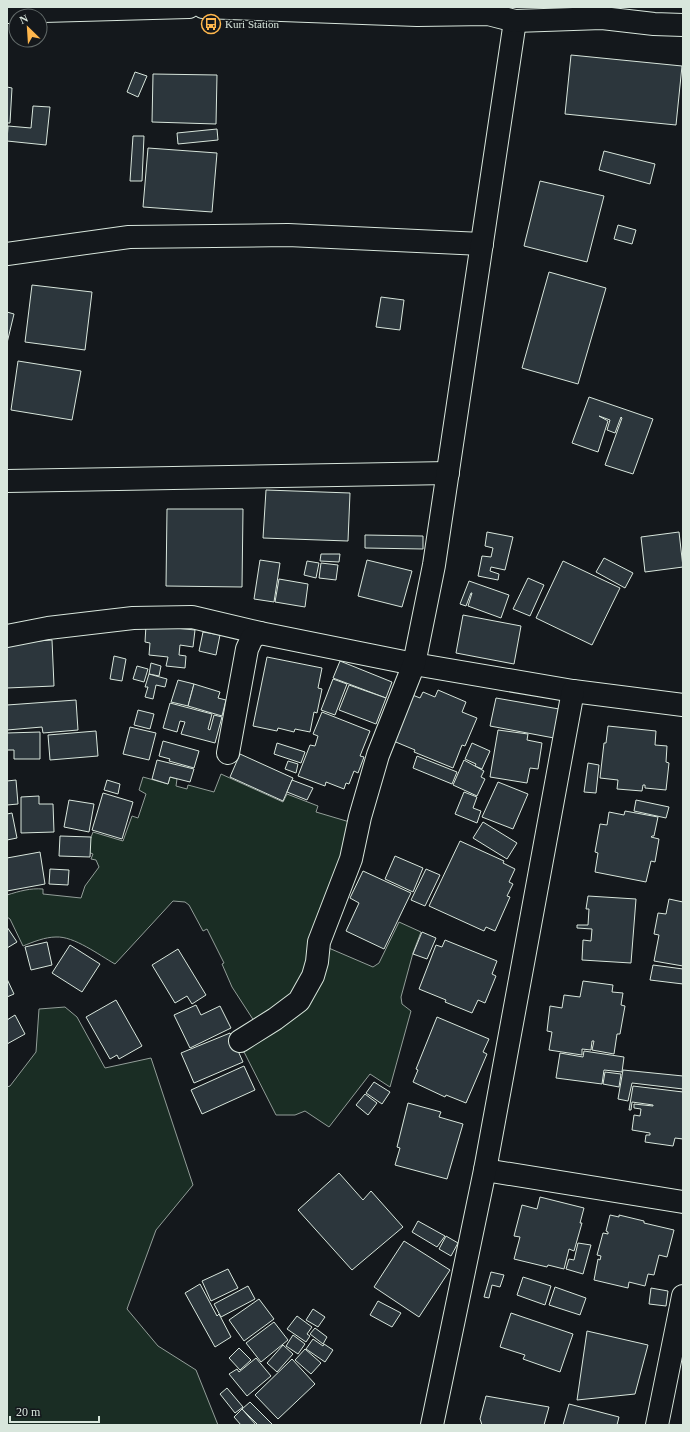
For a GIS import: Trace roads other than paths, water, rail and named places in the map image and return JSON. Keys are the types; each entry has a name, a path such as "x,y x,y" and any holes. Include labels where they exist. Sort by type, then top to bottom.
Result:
{"street":[{"path":"7,12 189,7"},
{"path":"203,7 417,11 488,14 515,21 604,12 654,24 683,25"},
{"path":"240,1041 275,1019 299,1001 313,976 317,962 319,942 351,859 360,818 378,755 414,664 434,565 515,21"},
{"path":"7,254 129,237 288,235 482,244"},
{"path":"7,481 448,473"},
{"path":"7,636 48,628 133,618 192,617 260,633 414,664 573,691 683,705"},
{"path":"228,753 247,649 252,638 260,633"},
{"path":"432,1425 485,1170 573,691"},
{"path":"485,1170 683,1202"},
{"path":"657,1425 676,1367 683,1296"}],"place":[{"name":"Kuri Station","path":"211,24"}]}
